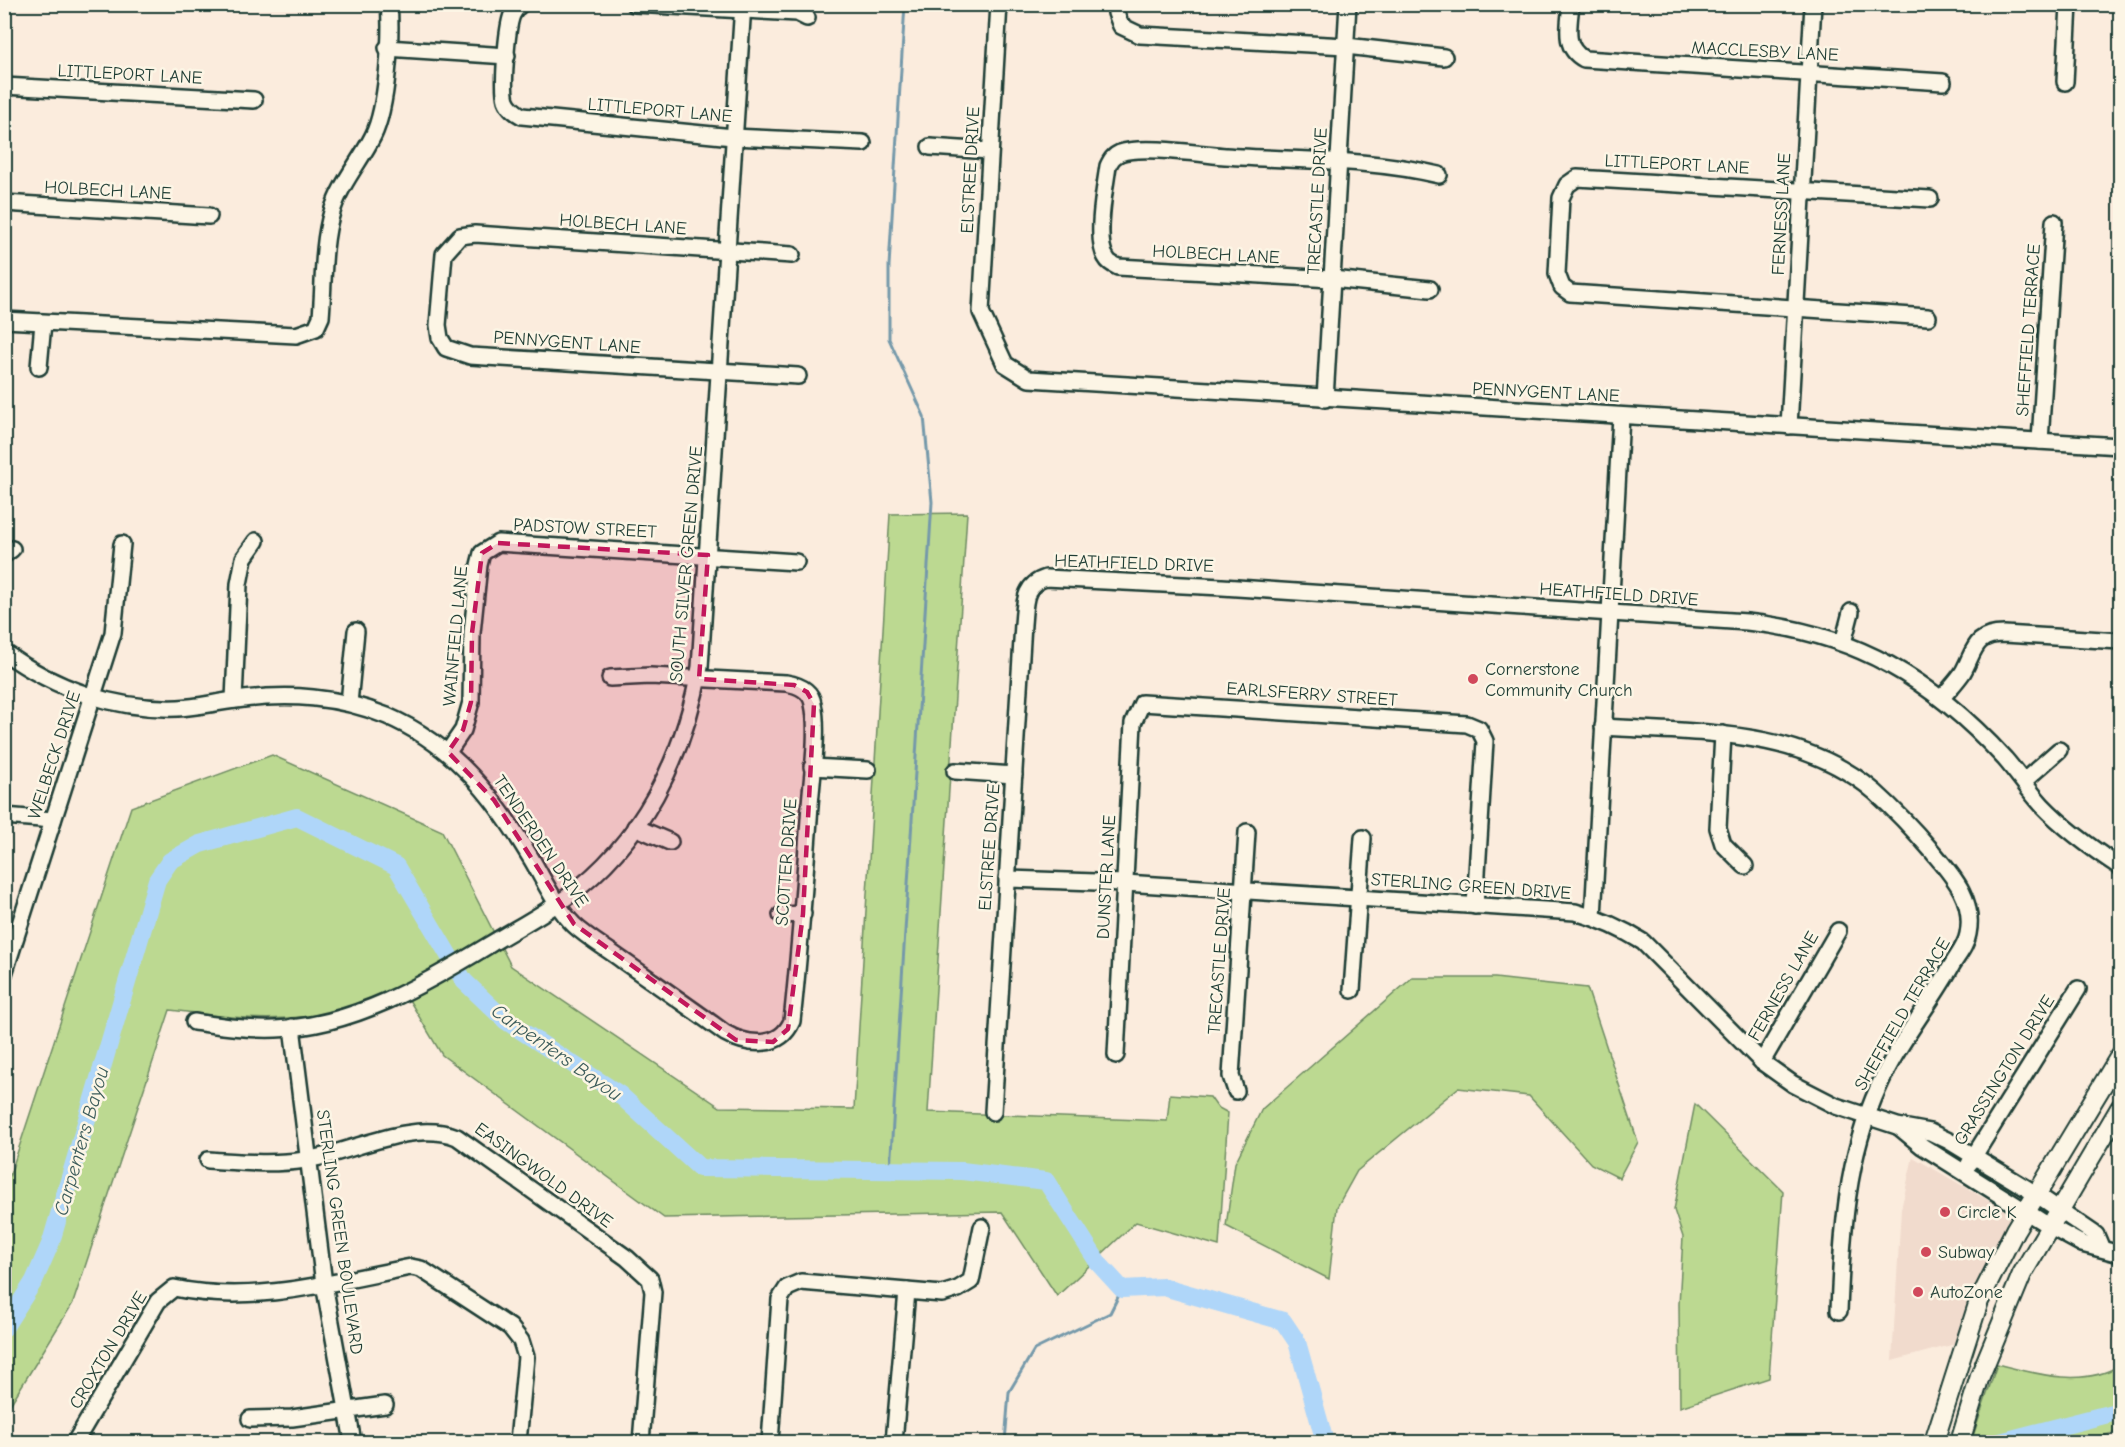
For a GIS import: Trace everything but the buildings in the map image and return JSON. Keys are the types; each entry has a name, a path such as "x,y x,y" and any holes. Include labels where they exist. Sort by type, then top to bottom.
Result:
{"main road":[{"path":"1934,1443 1979,1301 2026,1211 2121,1056"},
{"path":"1960,1443 1980,1376 2022,1274 2121,1108"},
{"path":"1956,1368 1980,1376"}],"street":[{"path":"4,320 296,336 316,328 321,317 329,221 340,191 378,124 385,92 389,4"},
{"path":"387,48 507,56 512,15 521,4"},
{"path":"634,4 743,7 797,13 807,18"},
{"name":"ELSTREE DRIVE","path":"990,337 981,312 999,4"},
{"path":"1117,4 1116,14 1121,26 1140,35 1346,46 1444,57"},
{"name":"TRECASTLE DRIVE","path":"1325,399 1348,4"},
{"name":"MACCLESBY LANE","path":"1571,4 1569,45 1574,54 1584,59 1943,82"},
{"name":"FERNESS LANE","path":"1789,426 1813,4"},
{"path":"2065,82 2069,4"},
{"name":"SOUTH SILVER GREEN DRIVE","path":"194,1022 246,1029 292,1027 359,1011 417,988 558,903 599,870 635,826 673,764 686,729 698,679 743,7"},
{"name":"LITTLEPORT LANE","path":"507,56 505,98 511,110 522,116 733,137 863,143"},
{"name":"LITTLEPORT LANE","path":"4,86 254,100"},
{"path":"930,147 990,150"},
{"name":"HOLBECH LANE","path":"1339,162 1120,152 1112,158 1106,180 1101,247 1107,261 1118,267 1332,279 1430,290"},
{"path":"1339,162 1405,166 1439,175"},
{"name":"LITTLEPORT LANE","path":"1795,307 1570,293 1562,287 1557,274 1562,198 1567,185 1577,178 1930,199"},
{"name":"HOLBECH LANE","path":"4,203 208,216"},
{"name":"SHEFFIELD TERRACE","path":"2040,441 2054,222"},
{"name":"HOLBECH LANE","path":"453,242 460,236 474,234 792,255"},
{"name":"PENNYGENT LANE","path":"453,242 444,254 441,266 438,325 440,338 446,348 456,353 798,376"},
{"path":"1795,307 1928,317"},
{"path":"39,367 43,323"},
{"name":"PENNYGENT LANE","path":"990,337 1005,364 1029,380 1043,382 2121,446"},
{"path":"1593,917 1621,416"},
{"path":"234,700 241,575 244,558 256,541"},
{"name":"PADSTOW STREET","path":"482,553 498,543 796,562"},
{"name":"WELBECK DRIVE","path":"4,974 8,954 113,633 122,544"},
{"name":"WAINFIELD LANE","path":"448,752 466,722 471,702 472,633 478,566 482,553"},
{"name":"HEATHFIELD DRIVE","path":"1031,585 1046,578 1060,578 1774,624 1844,642 1894,666 1942,698 1975,728 2024,781 2042,805 2121,867"},
{"name":"ELSTREE DRIVE","path":"993,1112 1023,624 1026,593 1031,585"},
{"path":"1844,642 1851,612"},
{"path":"349,704 356,631"},
{"path":"1942,698 1963,672 1974,648 1986,636 2004,634 2121,641"},
{"name":"TENDERDEN DRIVE","path":"4,652 40,676 92,697 152,708 192,706 284,695 349,704 389,717 419,732 448,752 479,782 499,807 558,903 581,931 736,1040 773,1042 788,1029"},
{"path":"610,678 650,676 698,679"},
{"name":"SCOTTER DRIVE","path":"698,679 794,685 810,696 814,704 803,914 792,1021 788,1029"},
{"name":"EARLSFERRY STREET","path":"1142,703 1467,724 1479,729 1485,741 1475,906"},
{"name":"DUNSTER LANE","path":"1116,1055 1133,723 1142,703"},
{"path":"1603,727 1723,734 1718,828 1723,844 1745,866"},
{"name":"SHEFFIELD TERRACE","path":"1723,734 1767,740 1792,747 1815,755 1857,778 1900,814 1932,851 1960,886 1970,912 1965,945 1879,1085 1856,1146 1845,1202 1839,1311"},
{"path":"2024,781 2059,750"},
{"path":"812,767 868,770"},
{"path":"956,771 1014,775"},
{"path":"4,816 53,820"},
{"path":"635,826 670,842"},
{"name":"TRECASTLE DRIVE","path":"1236,1091 1231,1076 1247,832"},
{"path":"1352,990 1363,838"},
{"name":"STERLING GREEN DRIVE","path":"1007,879 1125,883 1575,912 1593,917 1619,927 1643,942 1762,1062 1815,1097 1897,1126 1930,1132 2036,1194 2096,1235 2101,1247"},
{"path":"781,915 803,914"},
{"name":"FERNESS LANE","path":"1762,1062 1838,931"},
{"name":"GRASSINGTON DRIVE","path":"1965,1172 2078,989"},
{"name":"STERLING GREEN BOULEVARD","path":"292,1027 324,1284 353,1443"},
{"name":"STERLING GREEN DRIVE","path":"1897,1126 1922,1146 2049,1226 2082,1244 2101,1247 2121,1254"},
{"name":"EASINGWOLD DRIVE","path":"208,1160 281,1163 308,1160 413,1134 441,1131 467,1143 644,1272 650,1279 653,1304 641,1443"},
{"path":"770,1443 780,1299 787,1288 801,1282 942,1294 958,1289 971,1281 982,1227"},
{"name":"CROXTON DRIVE","path":"75,1443 158,1301 174,1288 188,1291 274,1293 411,1267 421,1269 510,1327 521,1341 526,1357 518,1443"},
{"path":"894,1443 907,1291"},
{"path":"250,1419 292,1418 385,1405"}],"highlighted area":[{"path":"498,543 515,543 708,555 699,679 794,685 807,692 814,704 803,914 788,1029 773,1042 736,1040 574,924 494,800 448,752 463,730 471,702 472,633 482,553"}],"shaded area":[{"path":"1913,1157 2013,1215 2015,1222 1981,1284 1955,1344 1892,1361 1901,1209"}],"green space":[{"path":"967,513 928,1112 1167,1121 1170,1094 1210,1097 1217,1107 1228,1113 1219,1246 1136,1222 1057,1296 1002,1212 664,1218 442,1055 402,988 327,1013 288,1018 248,1018 170,1010 73,1303 5,1413 5,1190 131,807 272,755 442,831 511,966 720,1107 854,1109 890,514"},
{"path":"1412,978 1495,978 1587,988 1638,1142 1619,1178 1591,1164 1529,1096 1458,1088 1357,1171 1337,1207 1329,1279 1226,1226 1235,1163 1262,1109"},
{"path":"1695,1104 1783,1191 1769,1378 1680,1407 1679,1304 1683,1237 1674,1210"},
{"path":"1997,1364 2060,1377 2091,1376 2120,1365 2120,1431 2082,1442 1971,1442"}],"waterway":[{"path":"890,1170 932,502 924,416 889,339 889,266 905,4"},
{"name":"Carpenters Bayou","path":"4,1328 34,1281 51,1242 157,880 170,861 200,844 297,817 396,866 464,981 506,1021 619,1094 700,1168 962,1171 1046,1181 1099,1264 1122,1289 1164,1287 1283,1321 1297,1342 1325,1442"},
{"path":"1005,1442 1009,1392 1034,1350 1110,1313 1122,1289"},
{"name":"Carpenters Bayou","path":"2000,1442 2120,1411"}],"place":[{"name":"Cornerstone Community Church","path":"1473,679"},
{"name":"Circle K","path":"1945,1212"},
{"name":"Subway","path":"1926,1252"},
{"name":"AutoZone","path":"1918,1292"}]}
